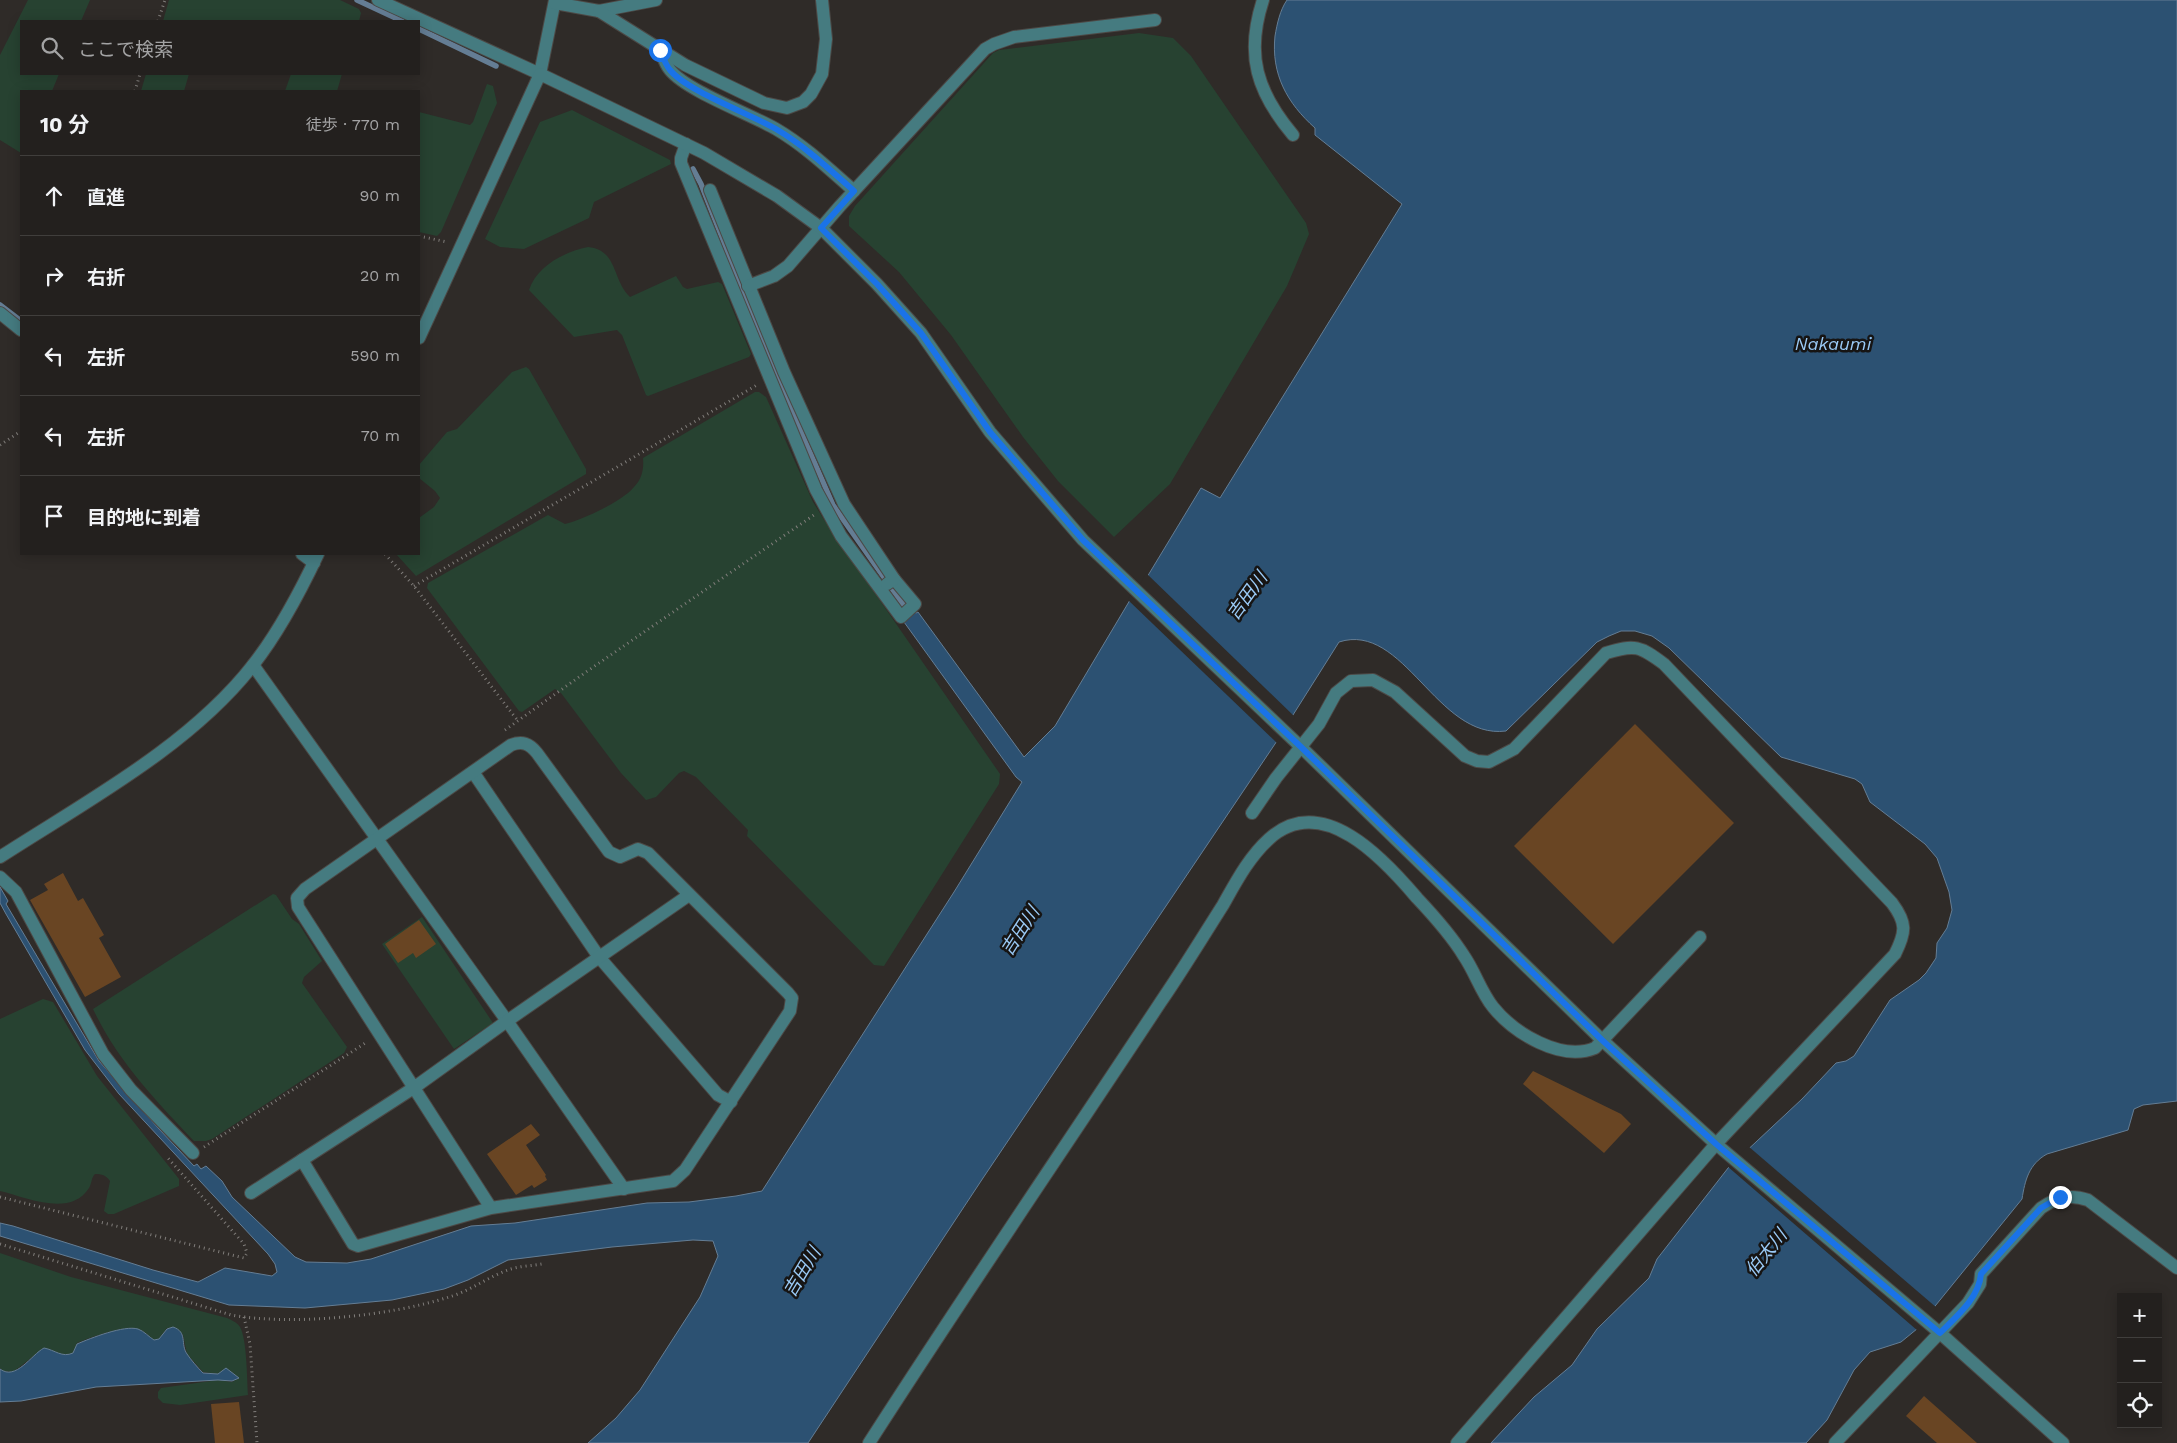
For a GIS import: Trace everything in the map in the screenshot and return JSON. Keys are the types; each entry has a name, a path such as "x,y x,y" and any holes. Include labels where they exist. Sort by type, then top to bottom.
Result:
{"street":[{"path":"378,0 540,74 686,144 777,196 821,228 877,284 921,333 990,432 1083,540 1301,747 1602,1040 1716,1144 1940,1333 2063,1443"},
{"path":"599,11 656,0"},
{"path":"420,336 540,74 555,2 599,11 685,65 764,103 778,107 795,107 811,94 822,74 826,39 822,0"},
{"path":"1263,0 1258,16 1253,47 1256,68 1263,91 1276,115 1293,135"},
{"path":"748,286 782,272 975,58 994,44 1014,37 1155,20"},
{"path":"660,50 671,71 678,78 777,130 804,147 854,191"},
{"path":"686,144 681,163 769,378 825,508 842,536 887,584 915,604 901,617 887,584 844,504 784,372 710,190"},
{"path":"0,313 20,329"},
{"path":"769,378 784,372"},
{"path":"0,857 169,746 199,722 253,665 286,616 316,558"},
{"path":"1252,814 1276,778 1318,724 1341,688 1351,681 1373,680 1395,692 1464,756 1477,761 1490,762 1514,750 1606,653 1624,648 1644,649 1664,664 1892,903 1901,916 1904,929 1902,941 1894,954 1716,1144 1456,1443"},
{"path":"253,665 507,1021 624,1190"},
{"path":"302,1160 353,1244 358,1246 491,1208 624,1190 673,1181 681,1175 790,1011 792,998 643,850 638,849 620,857 608,852 532,746 525,742 510,745 305,889 298,895 296,900 301,911 491,1208"},
{"path":"473,772 599,957 718,1095 731,1102"},
{"path":"868,1443 1193,955 1251,859 1276,833 1300,823 1331,826 1347,833 1377,855 1438,921 1466,959 1493,1006 1505,1019 1541,1043 1560,1049 1586,1052 1595,1048 1700,937"},
{"path":"0,877 16,892 103,1054 131,1090 193,1153"},
{"path":"251,1192 415,1087 690,895"},
{"path":"1835,1443 1968,1303 1980,1284 1981,1274 2041,1208 2060,1197 2080,1197 2095,1203 2177,1268"}],"path":[{"path":"158,20 165,0"},
{"path":"135,90 140,75"},
{"path":"420,236 462,246"},
{"path":"414,586 769,378"},
{"path":"0,445 20,432"},
{"path":"586,672 825,508"},
{"path":"385,555 414,586 518,721"},
{"path":"193,1153 380,1033"},
{"path":"0,1197 244,1258 247,1253 244,1244 168,1158"},
{"path":"0,1244 244,1317 263,1320 307,1319 378,1313 430,1303 452,1296 508,1270 542,1264"},
{"path":"244,1317 250,1344 257,1443"}],"green space":[{"path":"28,0 90,0 81,20 20,20 20,75 59,75 52,90 20,90 20,152 0,140 0,55"},
{"path":"169,0 340,0 359,9 361,13 359,20 163,20"},
{"path":"1139,33 1173,38 1191,56 1306,223 1309,234 1287,286 1170,484 1114,537 1058,481 1023,437 951,335 899,272 849,226 849,216 855,206 993,53 999,50"},
{"path":"146,75 189,75 184,90 141,90"},
{"path":"291,75 342,75 337,90 285,90"},
{"path":"487,84 493,86 497,103 441,232 437,236 420,232 420,112 470,125 473,122"},
{"path":"572,110 670,160 671,164 594,202 589,218 524,249 500,247 485,239 540,122"},
{"path":"588,247 598,249 605,254 614,267 624,290 630,297 676,276 683,287 687,289 718,282 722,284 751,354 749,357 648,396 646,395 622,335 617,330 574,337 529,290 538,274 553,261 570,252"},
{"path":"526,367 529,369 586,469 586,474 416,576 397,555 420,555 420,517 434,507 440,498 435,491 420,479 420,464 447,432 457,429 512,372"},
{"path":"755,392 759,392 766,397 813,502 825,521 1000,774 999,784 884,966 874,965 747,836 748,830 696,777 684,771 679,773 656,797 646,800 621,773 561,693 555,689 522,712 519,711 427,588 428,583 548,515 565,524 612,504 637,484 642,474 643,458"},
{"path":"273,894 276,895 292,919 299,924 322,961 304,977 302,983 347,1047 344,1053 212,1139 194,1141 138,1079 113,1045 93,1009"},
{"path":"422,917 493,1023 454,1049 382,944"},
{"path":"43,999 53,1002 97,1076 179,1179 179,1186 114,1214 108,1214 104,1211 110,1181 102,1175 95,1174 89,1188 81,1197 71,1202 59,1204 35,1201 0,1191 0,1019"},
{"path":"0,1253 71,1277 234,1321 240,1327 244,1341 248,1395 180,1405 163,1403 158,1398 158,1392 161,1388 218,1380 232,1382 239,1378 226,1368 218,1374 203,1372 187,1354 183,1335 178,1329 167,1328 159,1339 154,1340 138,1329 116,1330 77,1343 73,1353 65,1355 44,1348 13,1372 3,1371 0,1368"}],"water":[{"name":"Nakaumi","path":"1287,0 2177,0 2177,1101 2143,1105 2134,1109 2128,1130 2047,1154 2041,1158 2029,1173 2022,1199 1927,1316 1741,1156 1802,1099 1836,1063 1846,1061 1854,1056 1890,1000 1926,973 1936,958 1937,943 1947,928 1952,910 1949,892 1937,858 1925,844 1870,802 1862,784 1855,779 1781,757 1669,648 1652,636 1635,631 1621,631 1597,642 1506,731 1482,729 1460,718 1402,663 1383,648 1362,640 1339,642 1286,726 1141,587 1201,488 1220,498 1402,204 1315,135 1315,128 1289,98 1279,75 1274,50 1278,22 1282,8"},
{"name":"吉田川","path":"1133,595 1281,735 983,1178 808,1443 588,1443 616,1418 640,1390 700,1297 718,1256 713,1241 693,1240 612,1247 508,1260 468,1280 444,1289 392,1300 305,1308 229,1305 0,1236 0,1223 198,1282 225,1268 272,1276 277,1272 275,1264 268,1254 119,1094 85,1050 0,903 0,887 8,901 6,904 99,1061 194,1166 197,1164 201,1169 206,1166 222,1181 232,1197 295,1257 306,1262 347,1263 371,1259 471,1226 515,1223 647,1203 689,1202 762,1191 954,892 1022,782 1016,777 904,622 913,611 918,612 1024,757 1055,726"},
{"name":"伯太川","path":"1732,1163 1923,1324 1901,1342 1870,1352 1854,1370 1827,1420 1806,1443 1491,1443 1534,1397 1572,1365 1597,1329 1649,1278 1657,1259"},
{"path":"173,1327 181,1332 187,1354 203,1373 218,1374 226,1368 239,1378 232,1381 218,1380 96,1387 21,1401 0,1402 0,1369 12,1372 23,1366 44,1348 65,1355 73,1353 77,1344 116,1330 138,1329 154,1340 159,1339 167,1329"}],"pier":[{"path":"1146,573 1295,717 1288,728 1139,586"},
{"path":"1131,593 1283,736 1278,744 1128,600"},
{"path":"1748,1146 1937,1308 1929,1318 1738,1156"},
{"path":"1731,1162 1925,1325 1918,1331 1727,1166"}],"building":[{"path":"1635,724 1734,823 1613,944 1514,846"},
{"path":"63,873 78,901 83,898 104,935 99,938 121,977 85,997 30,900 48,890 44,884"},
{"path":"419,920 436,944 416,958 413,953 398,963 385,944"},
{"path":"1533,1071 1621,1114 1631,1124 1604,1153 1523,1084"},
{"path":"531,1124 540,1135 526,1145 546,1175 547,1180 534,1188 532,1185 516,1195 487,1154"},
{"path":"1924,1396 1977,1443 1937,1443 1906,1416"},
{"path":"239,1402 244,1443 215,1443 211,1404"}],"waterway":[{"path":"357,0 400,20"},
{"path":"420,29 496,66"},
{"path":"693,169 701,184 774,370 833,505 907,610"},
{"path":"0,305 20,320"}],"route":[{"path":"660,50 671,71 678,78 777,130 804,147 854,191 821,228 877,284 921,333 990,432 1083,540 1301,747 1602,1040 1716,1144 1940,1333 1968,1303 1980,1284 1981,1274 2041,1208 2060,1197"}]}
